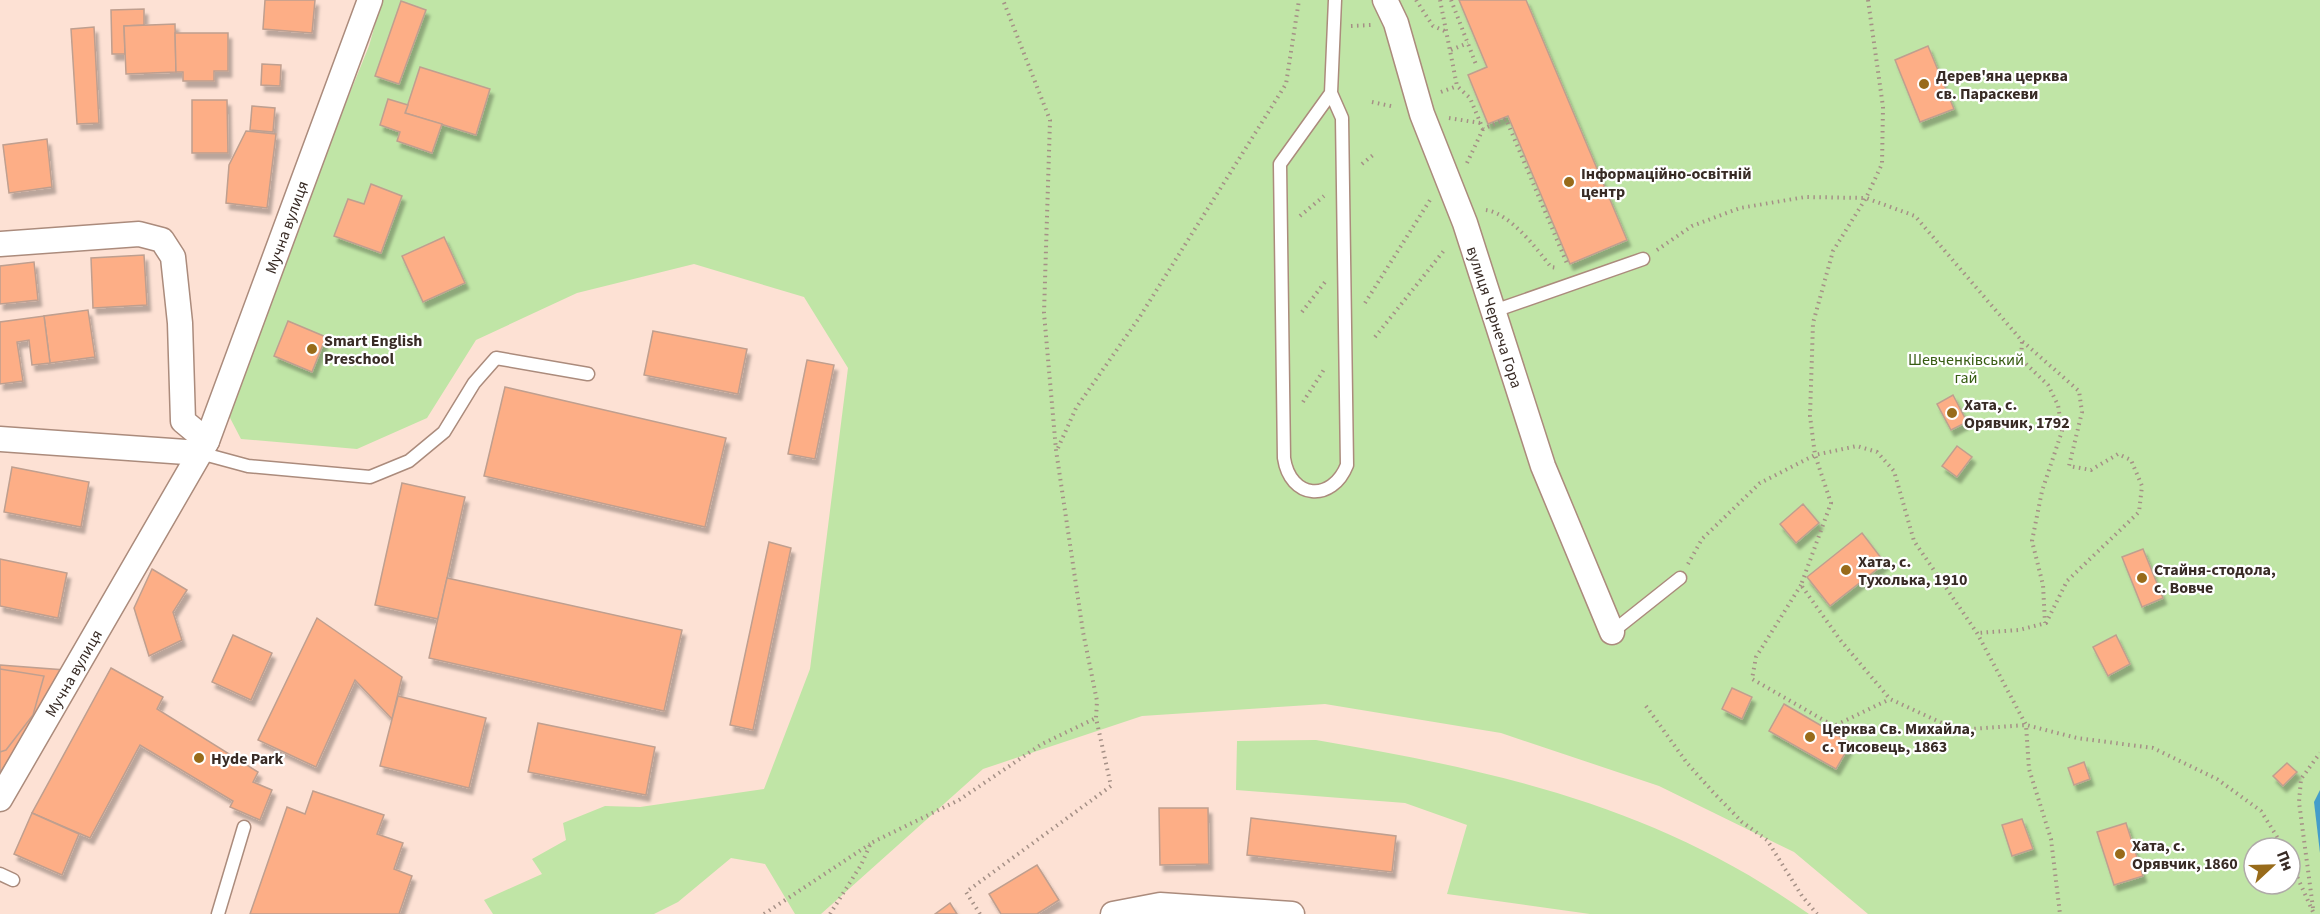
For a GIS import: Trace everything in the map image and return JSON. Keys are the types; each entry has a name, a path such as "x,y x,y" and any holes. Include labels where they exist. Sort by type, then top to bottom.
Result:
{"street":[{"name":"Мучна вулиця","path":"0,799 204,447 370,0"},
{"name":"вулиця Чернеча Гора","path":"1385,0 1396,23 1422,114 1462,215 1543,466 1612,632"},
{"path":"0,244 139,234 162,240 173,257 180,323 183,421 204,447"},
{"path":"0,438 204,447"},
{"path":"1113,914 1160,905 1292,914"}],"lane":[{"path":"1331,93 1280,165 1286,470 1293,481 1302,488 1323,491 1335,486 1343,477 1347,465 1342,118 1331,93 1335,0"},
{"path":"1494,311 1643,260"},
{"path":"204,447 248,466 370,477 409,461 444,432 474,383 496,358 588,374"},
{"path":"1612,632 1680,578"},
{"path":"218,914 244,827"},
{"path":"0,874 13,880"}],"path":[{"path":"980,914 966,892 1111,786 1111,777 1096,718 1096,701 1083,632 1056,450 1044,313 1050,120 1003,0"},
{"path":"1056,450 1076,408 1139,318 1286,84 1299,0"},
{"path":"1416,0 1433,26 1447,32"},
{"path":"1376,337 1462,215 1495,212 1538,250 1551,267 1569,270 1506,119 1483,129 1470,98 1457,86 1440,0"},
{"path":"1451,0 1477,67"},
{"path":"1868,0 1883,107 1882,164 1866,198 1833,251 1813,323 1810,416 1815,455 1831,503 1801,585 1756,657 1752,679 1834,726 1890,699"},
{"path":"1451,50 1467,43"},
{"path":"1438,94 1457,86"},
{"path":"1281,232 1343,181"},
{"path":"1643,260 1692,226 1740,208 1805,197 1866,198 1915,216 2022,341 2079,391 2082,412 2069,466 2091,470 2118,454 2131,460 2142,486 2139,512 2067,581 2046,624"},
{"path":"1282,337 1344,258"},
{"path":"2022,341 2021,359 2049,385 2058,405 2062,431 2042,491 2032,541 2043,585 2046,624"},
{"path":"1680,578 1702,539 1760,483 1815,455 1857,446 1877,452 1894,471 1914,541 1977,633 2026,725 2029,769 2051,839 2060,914"},
{"path":"1801,585 1841,641 1890,699 1957,730 2026,725 2077,738 2153,748 2217,779 2261,811 2277,836"},
{"path":"1977,633 2019,630 2046,624"},
{"path":"1646,706 1687,763 1713,792 1742,822 1767,840 1802,896 1817,914"},
{"path":"764,914 871,843 959,800 1042,744 1096,718"},
{"path":"2314,914 2299,802 2301,779 2320,753"},
{"path":"830,914 861,865 871,843"},
{"path":"2302,886 2313,908"}],"green space":[{"name":"Шевченківський гай","path":"382,0 2320,0 2320,914 1868,914 1794,852 1659,786 1501,733 1325,704 1142,716 983,769 821,914 795,914 765,864 731,858 678,902 654,914 493,914 484,900 542,874 532,859 566,840 563,823 605,806 640,807 764,789 810,669 848,368 804,297 694,264 577,293 476,340 427,418 357,449 241,439 229,416 299,218 369,46"},
{"path":"1316,740 1448,765 1512,780 1573,798 1634,820 1693,846 1751,877 1809,914 1590,914 1447,894 1467,825 1405,803 1236,790 1237,741"}],"water":[{"path":"2320,790 2320,853 2314,802"}],"building":[{"path":"265,0 315,0 312,33 263,29"},
{"name":"Інформаційно-освітній центр","path":"1459,0 1526,0 1627,240 1570,264 1508,116 1488,124 1468,75 1487,67"},
{"path":"401,1 426,10 399,84 375,76"},
{"path":"144,9 144,25 124,26 125,54 112,54 111,10"},
{"path":"175,24 176,72 126,74 124,26"},
{"path":"94,27 99,123 77,124 71,29"},
{"path":"175,33 228,33 228,71 214,71 214,81 183,81 183,72 176,72"},
{"name":"Дерев'яна церква св. Параскеви","path":"1928,46 1954,109 1920,122 1895,60"},
{"path":"262,64 281,65 280,86 261,85"},
{"path":"420,67 490,89 476,135 405,113"},
{"path":"388,99 408,105 405,113 442,124 432,153 397,141 400,132 380,125"},
{"path":"192,100 227,100 228,153 192,153"},
{"path":"252,106 275,108 273,132 250,130"},
{"path":"246,131 276,134 267,208 226,203 229,165"},
{"path":"47,139 52,187 9,193 3,145"},
{"path":"371,184 402,196 381,253 334,236 348,199 364,204"},
{"path":"444,237 465,283 423,302 402,256"},
{"path":"144,255 147,305 93,308 91,258"},
{"path":"34,262 38,300 0,304 0,266"},
{"path":"88,310 95,357 50,363 44,316"},
{"path":"44,316 50,363 32,365 29,340 17,342 23,381 0,384 0,322"},
{"path":"288,321 326,337 312,372 274,356"},
{"path":"653,331 747,349 738,394 644,375"},
{"path":"807,360 834,365 815,459 788,454"},
{"path":"505,387 726,438 705,527 484,476"},
{"name":"Хата, с. Орявчик, 1792","path":"1953,395 1967,422 1951,430 1937,404"},
{"path":"1957,446 1972,457 1957,477 1942,466"},
{"path":"12,467 89,482 81,527 4,512"},
{"path":"402,483 465,497 438,619 375,605"},
{"path":"1803,504 1819,523 1796,543 1780,524"},
{"name":"Хата, с. Тухолька, 1910","path":"1862,533 1885,563 1830,606 1807,577"},
{"path":"769,542 791,548 753,730 730,725"},
{"name":"Стайня-стодола, с. Вовче","path":"2143,549 2163,598 2142,607 2122,557"},
{"path":"0,559 67,573 58,618 0,606"},
{"path":"152,569 187,590 173,612 182,640 149,656 134,608"},
{"path":"447,578 682,630 664,711 429,658"},
{"path":"317,618 402,677 392,719 355,680 316,767 258,740"},
{"path":"233,635 272,653 251,700 212,682"},
{"path":"2116,635 2130,664 2108,676 2093,647"},
{"path":"0,665 65,670 0,773"},
{"name":"Hyde Park","path":"111,668 163,697 157,709 258,772 253,782 272,790 260,820 230,807 233,801 140,745 90,838 32,813"},
{"path":"0,669 44,676 33,715 6,750 0,752"},
{"path":"1732,688 1752,697 1742,719 1722,709"},
{"path":"398,696 486,718 469,788 380,766"},
{"name":"Церква Св. Михайла, с. Тисовець, 1863","path":"1784,704 1851,743 1836,769 1769,731"},
{"path":"538,723 655,747 646,795 528,772"},
{"path":"2084,762 2090,779 2074,785 2068,768"},
{"path":"2287,763 2297,772 2283,786 2273,776"},
{"path":"313,791 384,815 377,834 403,843 394,869 412,876 399,914 250,914 287,807 305,814"},
{"path":"1159,808 1208,808 1209,864 1160,865"},
{"path":"32,813 79,834 62,875 14,854"},
{"path":"1251,818 1396,836 1392,872 1247,855"},
{"path":"2022,819 2033,849 2012,856 2002,825"},
{"name":"Хата, с. Орявчик, 1860","path":"2126,823 2143,876 2114,885 2097,832"},
{"path":"1037,865 1059,900 1037,914 1001,914 989,894"},
{"path":"950,903 957,914 935,914"}],"place":[{"name":"Дерев'яна церква св. Параскеви","path":"1924,84"},
{"name":"Інформаційно-освітній центр","path":"1569,182"},
{"name":"Smart English Preschool","path":"312,349"},
{"name":"Хата, с. Орявчик, 1792","path":"1952,413"},
{"name":"Хата, с. Тухолька, 1910","path":"1846,570"},
{"name":"Стайня-стодола, с. Вовче","path":"2142,578"},
{"name":"Церква Св. Михайла, с. Тисовець, 1863","path":"1810,737"},
{"name":"Hyde Park","path":"199,758"},
{"name":"Хата, с. Орявчик, 1860","path":"2120,854"}]}
